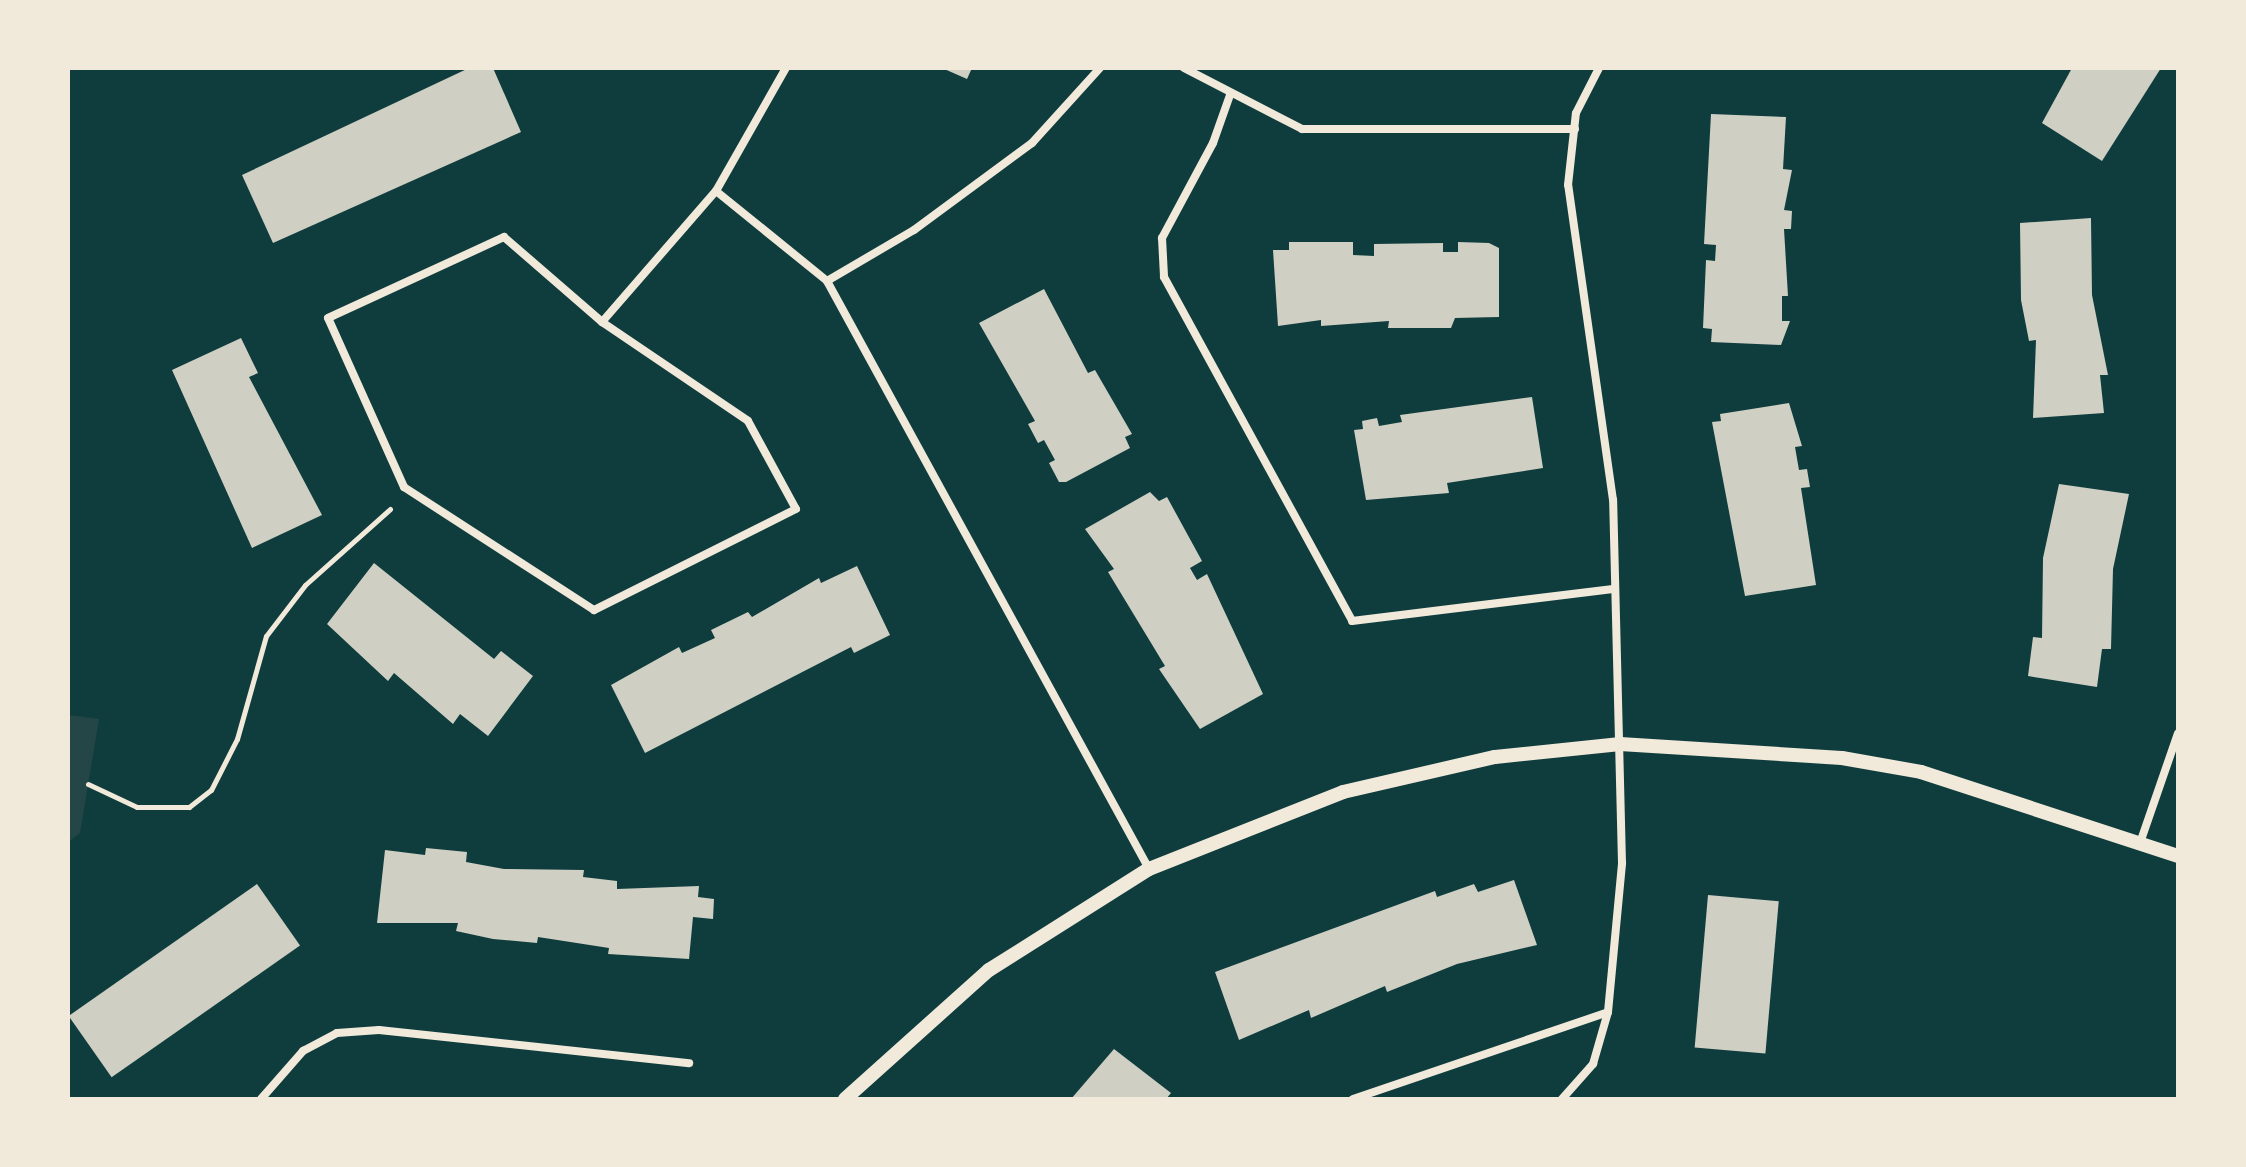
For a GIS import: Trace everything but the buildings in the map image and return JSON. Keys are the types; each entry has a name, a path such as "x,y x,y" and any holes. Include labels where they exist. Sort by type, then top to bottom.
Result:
{"street":[{"path":"602,322 716,191 786,68"},
{"path":"827,281 914,230 1032,143 1100,68"},
{"path":"1184,68 1230,95 1302,129 1575,129"},
{"path":"1562,1099 1593,1064 1608,1012 1622,863 1613,500 1568,185 1575,129 1599,68"},
{"path":"1230,95 1213,143 1162,238 1164,277 1352,621 1613,589"},
{"path":"716,191 827,281 1149,869"},
{"path":"504,237 602,322 748,421 796,509 594,610 416,496 404,487 328,318 504,237"},
{"path":"2140,843 2178,733"},
{"path":"845,1099 989,970 1149,869 1343,792 1495,757 1620,744 1783,750 1921,772 2178,856"},
{"path":"1353,1099 1608,1012"},
{"path":"261,1099 303,1051 337,1033 379,1030 689,1063"}],"path":[{"path":"88,784 137,807 189,807 211,790 237,739 266,636 305,585 380,515 416,496"}],"shaded area":[{"path":"68,715 99,719 80,833 68,842"}]}
